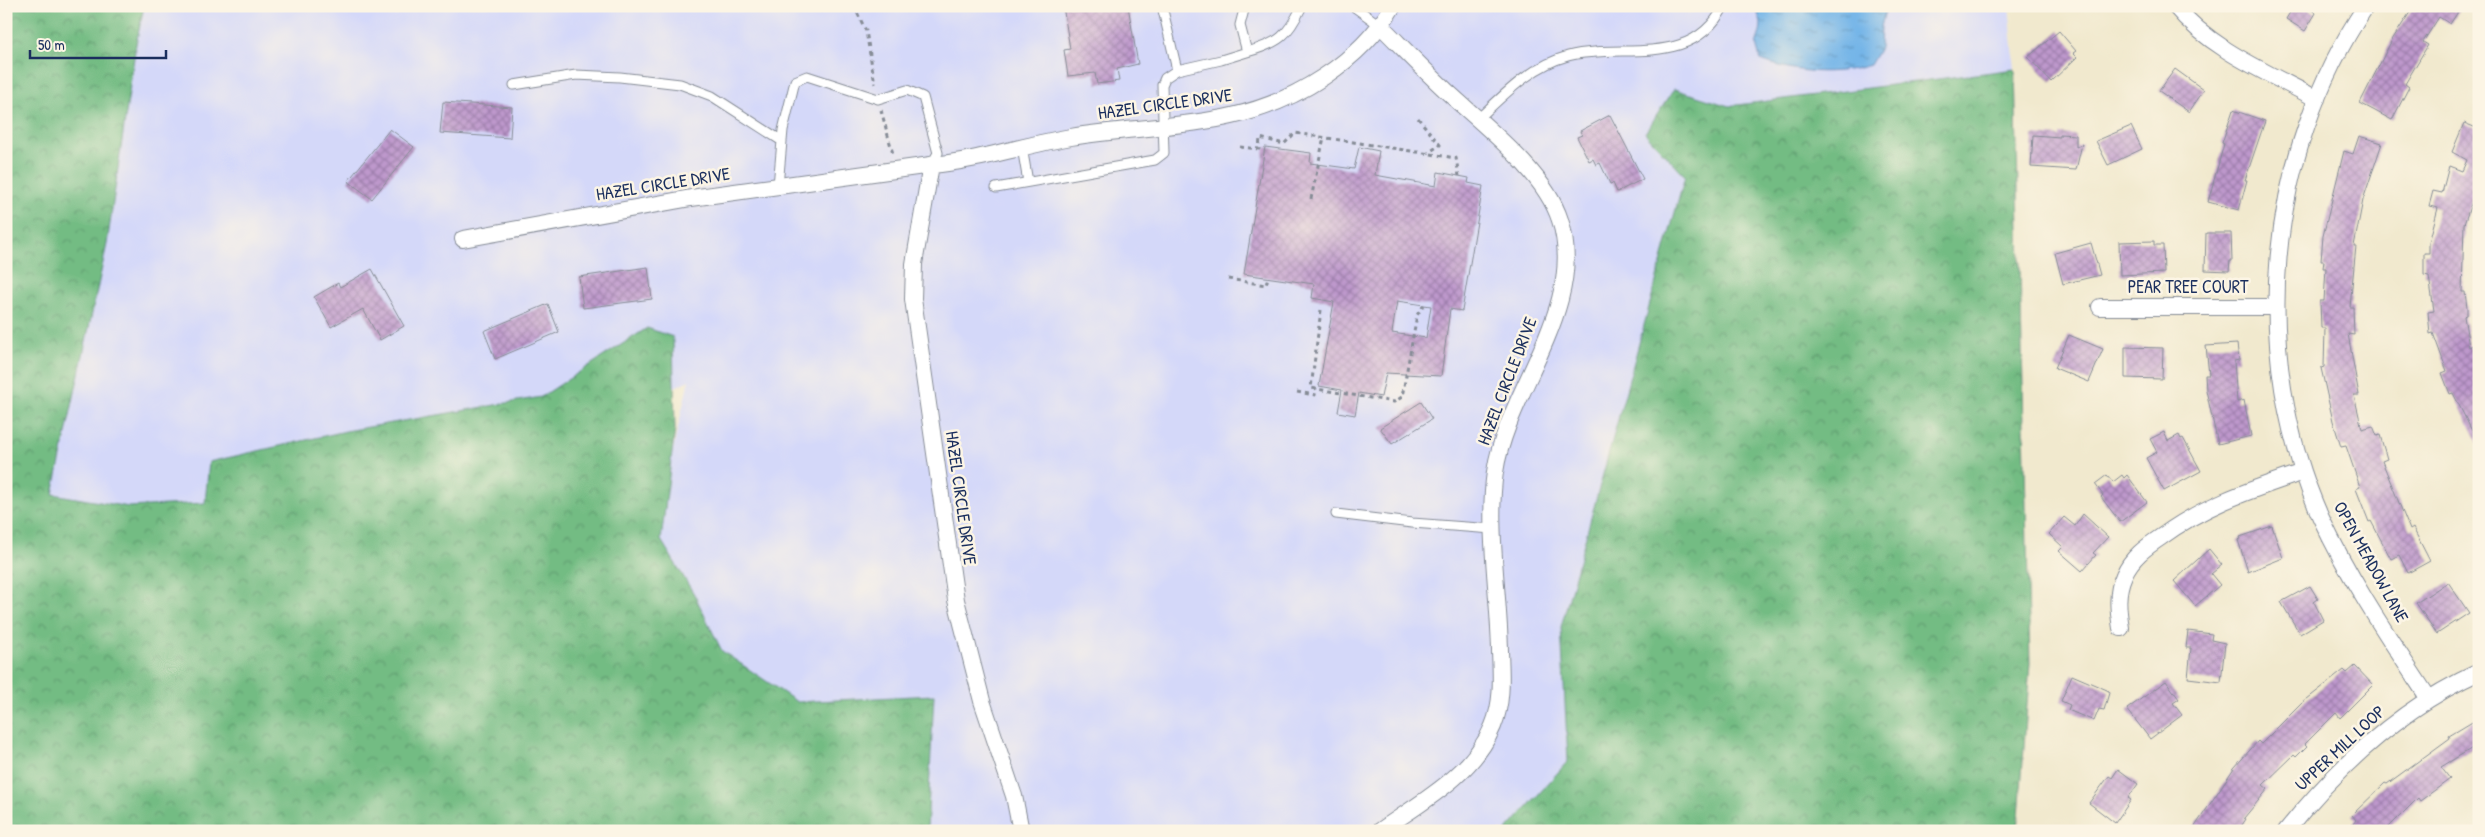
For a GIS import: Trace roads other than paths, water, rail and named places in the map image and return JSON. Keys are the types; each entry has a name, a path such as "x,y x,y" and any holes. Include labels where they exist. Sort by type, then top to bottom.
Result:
{"street":[{"name":"HAZEL CIRCLE DRIVE","path":"463,238 691,198 963,162 1072,137 1232,116 1259,108 1299,92 1328,74 1381,26 1393,6"},
{"path":"2175,6 2206,35 2236,56 2318,99"},
{"name":"OPEN MEADOW LANE","path":"2366,6 2334,63 2318,99 2296,163 2284,209 2278,255 2276,307 2278,358 2286,406 2304,472 2321,517 2343,561 2429,699"},
{"name":"HAZEL CIRCLE DRIVE","path":"1380,831 1456,777 1478,753 1494,725 1501,689 1499,604 1492,505 1495,470 1502,442 1559,303 1564,277 1565,251 1561,223 1555,207 1544,188 1478,119 1450,95 1381,26"},
{"name":"HAZEL CIRCLE DRIVE","path":"931,165 914,264 913,299 956,600 982,701 1014,796 1021,831"},
{"name":"PEAR TREE COURT","path":"2100,307 2276,307"},
{"path":"2121,628 2117,608 2118,590 2124,574 2133,560 2150,544 2184,520 2217,503 2304,472"},
{"name":"UPPER MILL LOOP","path":"2286,831 2336,775 2366,746 2405,714 2479,672"}],"lane":[{"path":"1162,6 1177,70"},
{"path":"1245,6 1240,25 1247,52"},
{"path":"996,188 1155,160 1164,153 1162,85 1165,78 1177,70 1221,60 1279,40 1288,32 1302,6"},
{"path":"1353,6 1381,26"},
{"path":"1478,119 1525,77 1546,65 1568,56 1592,52 1671,49 1702,32 1724,6"},
{"path":"514,85 576,75 620,77 680,84 712,96 782,141"},
{"path":"778,186 782,141 795,81 807,76 878,99 907,90 923,97 938,153 931,165"},
{"path":"1022,147 1028,182"},
{"path":"1336,514 1412,523 1493,528"}],"water":[{"path":"1758,6 1886,6 1881,27 1880,48 1870,65 1843,71 1815,72 1787,68 1761,60 1757,44 1761,25"}]}
